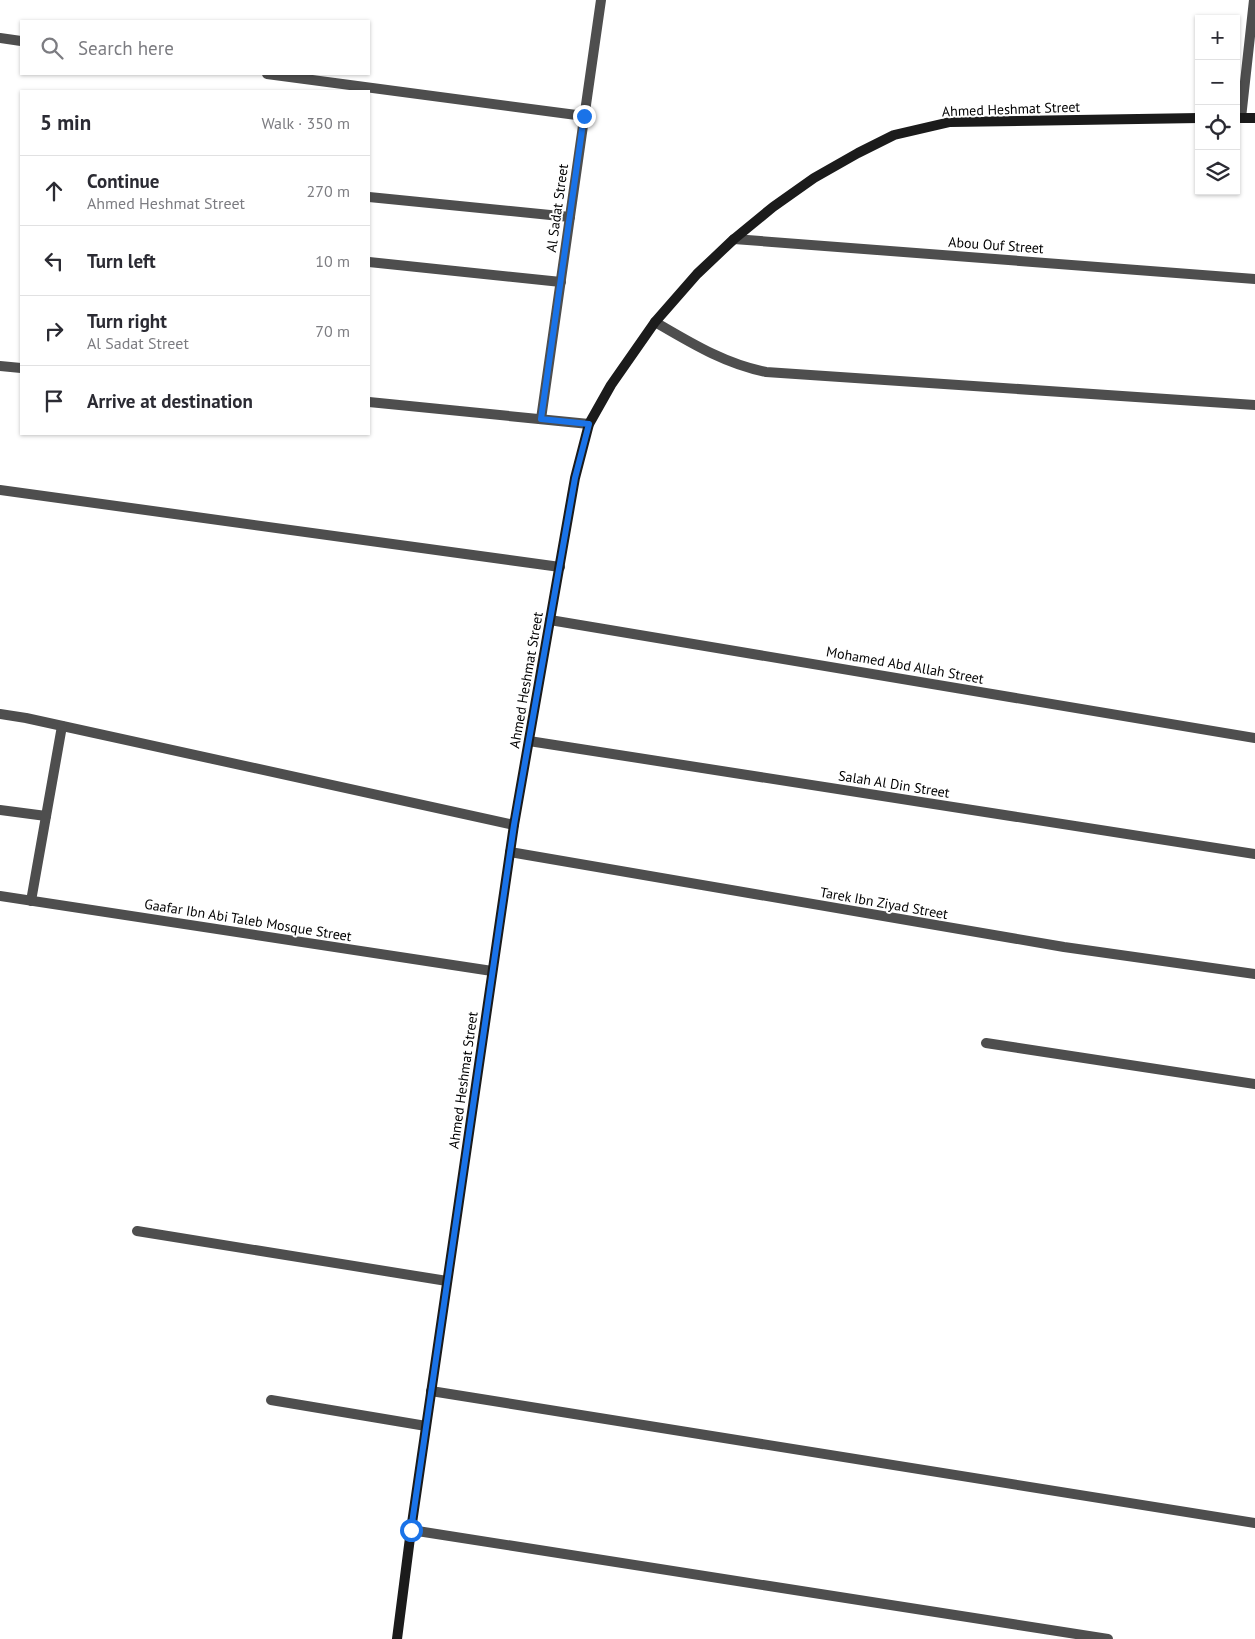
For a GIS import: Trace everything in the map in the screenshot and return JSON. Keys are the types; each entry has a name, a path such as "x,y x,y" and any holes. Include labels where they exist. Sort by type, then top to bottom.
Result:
{"street":[{"name":"Al Sadat Street","path":"541,419 601,0"},
{"path":"1240,110 1254,0"},
{"path":"0,38 20,41"},
{"path":"275,75 584,116"},
{"name":"Ahmed Heshmat Street","path":"397,1639 411,1530 514,825 575,478 589,424 611,385 636,347 697,274 734,239 773,207 814,178 858,152 894,135 950,122 1195,118"},
{"path":"1240,118 1255,118"},
{"path":"370,197 570,217"},
{"name":"Abou Ouf Street","path":"734,239 1255,280"},
{"path":"370,262 561,282"},
{"path":"655,322 707,353 733,364 766,372 1255,405"},
{"path":"0,366 20,368"},
{"path":"370,402 589,424"},
{"path":"0,490 560,567"},
{"name":"Mohamed Abd Allah Street","path":"550,620 1255,738"},
{"path":"0,714 514,825"},
{"path":"31,901 62,726"},
{"name":"Salah Al Din Street","path":"529,741 1255,854"},
{"path":"0,810 46,816"},
{"name":"Tarek Ibn Ziyad Street","path":"510,852 1064,947 1255,974"},
{"name":"Gaafar Ibn Abi Taleb Mosque Street","path":"0,896 492,971"},
{"path":"986,1043 1255,1084"},
{"path":"137,1231 448,1281"},
{"path":"431,1392 1255,1523"},
{"path":"271,1400 426,1426"},
{"path":"411,1530 1108,1639"}],"route":[{"path":"411,1530 514,825 575,478 589,424 541,419 584,116"}]}
